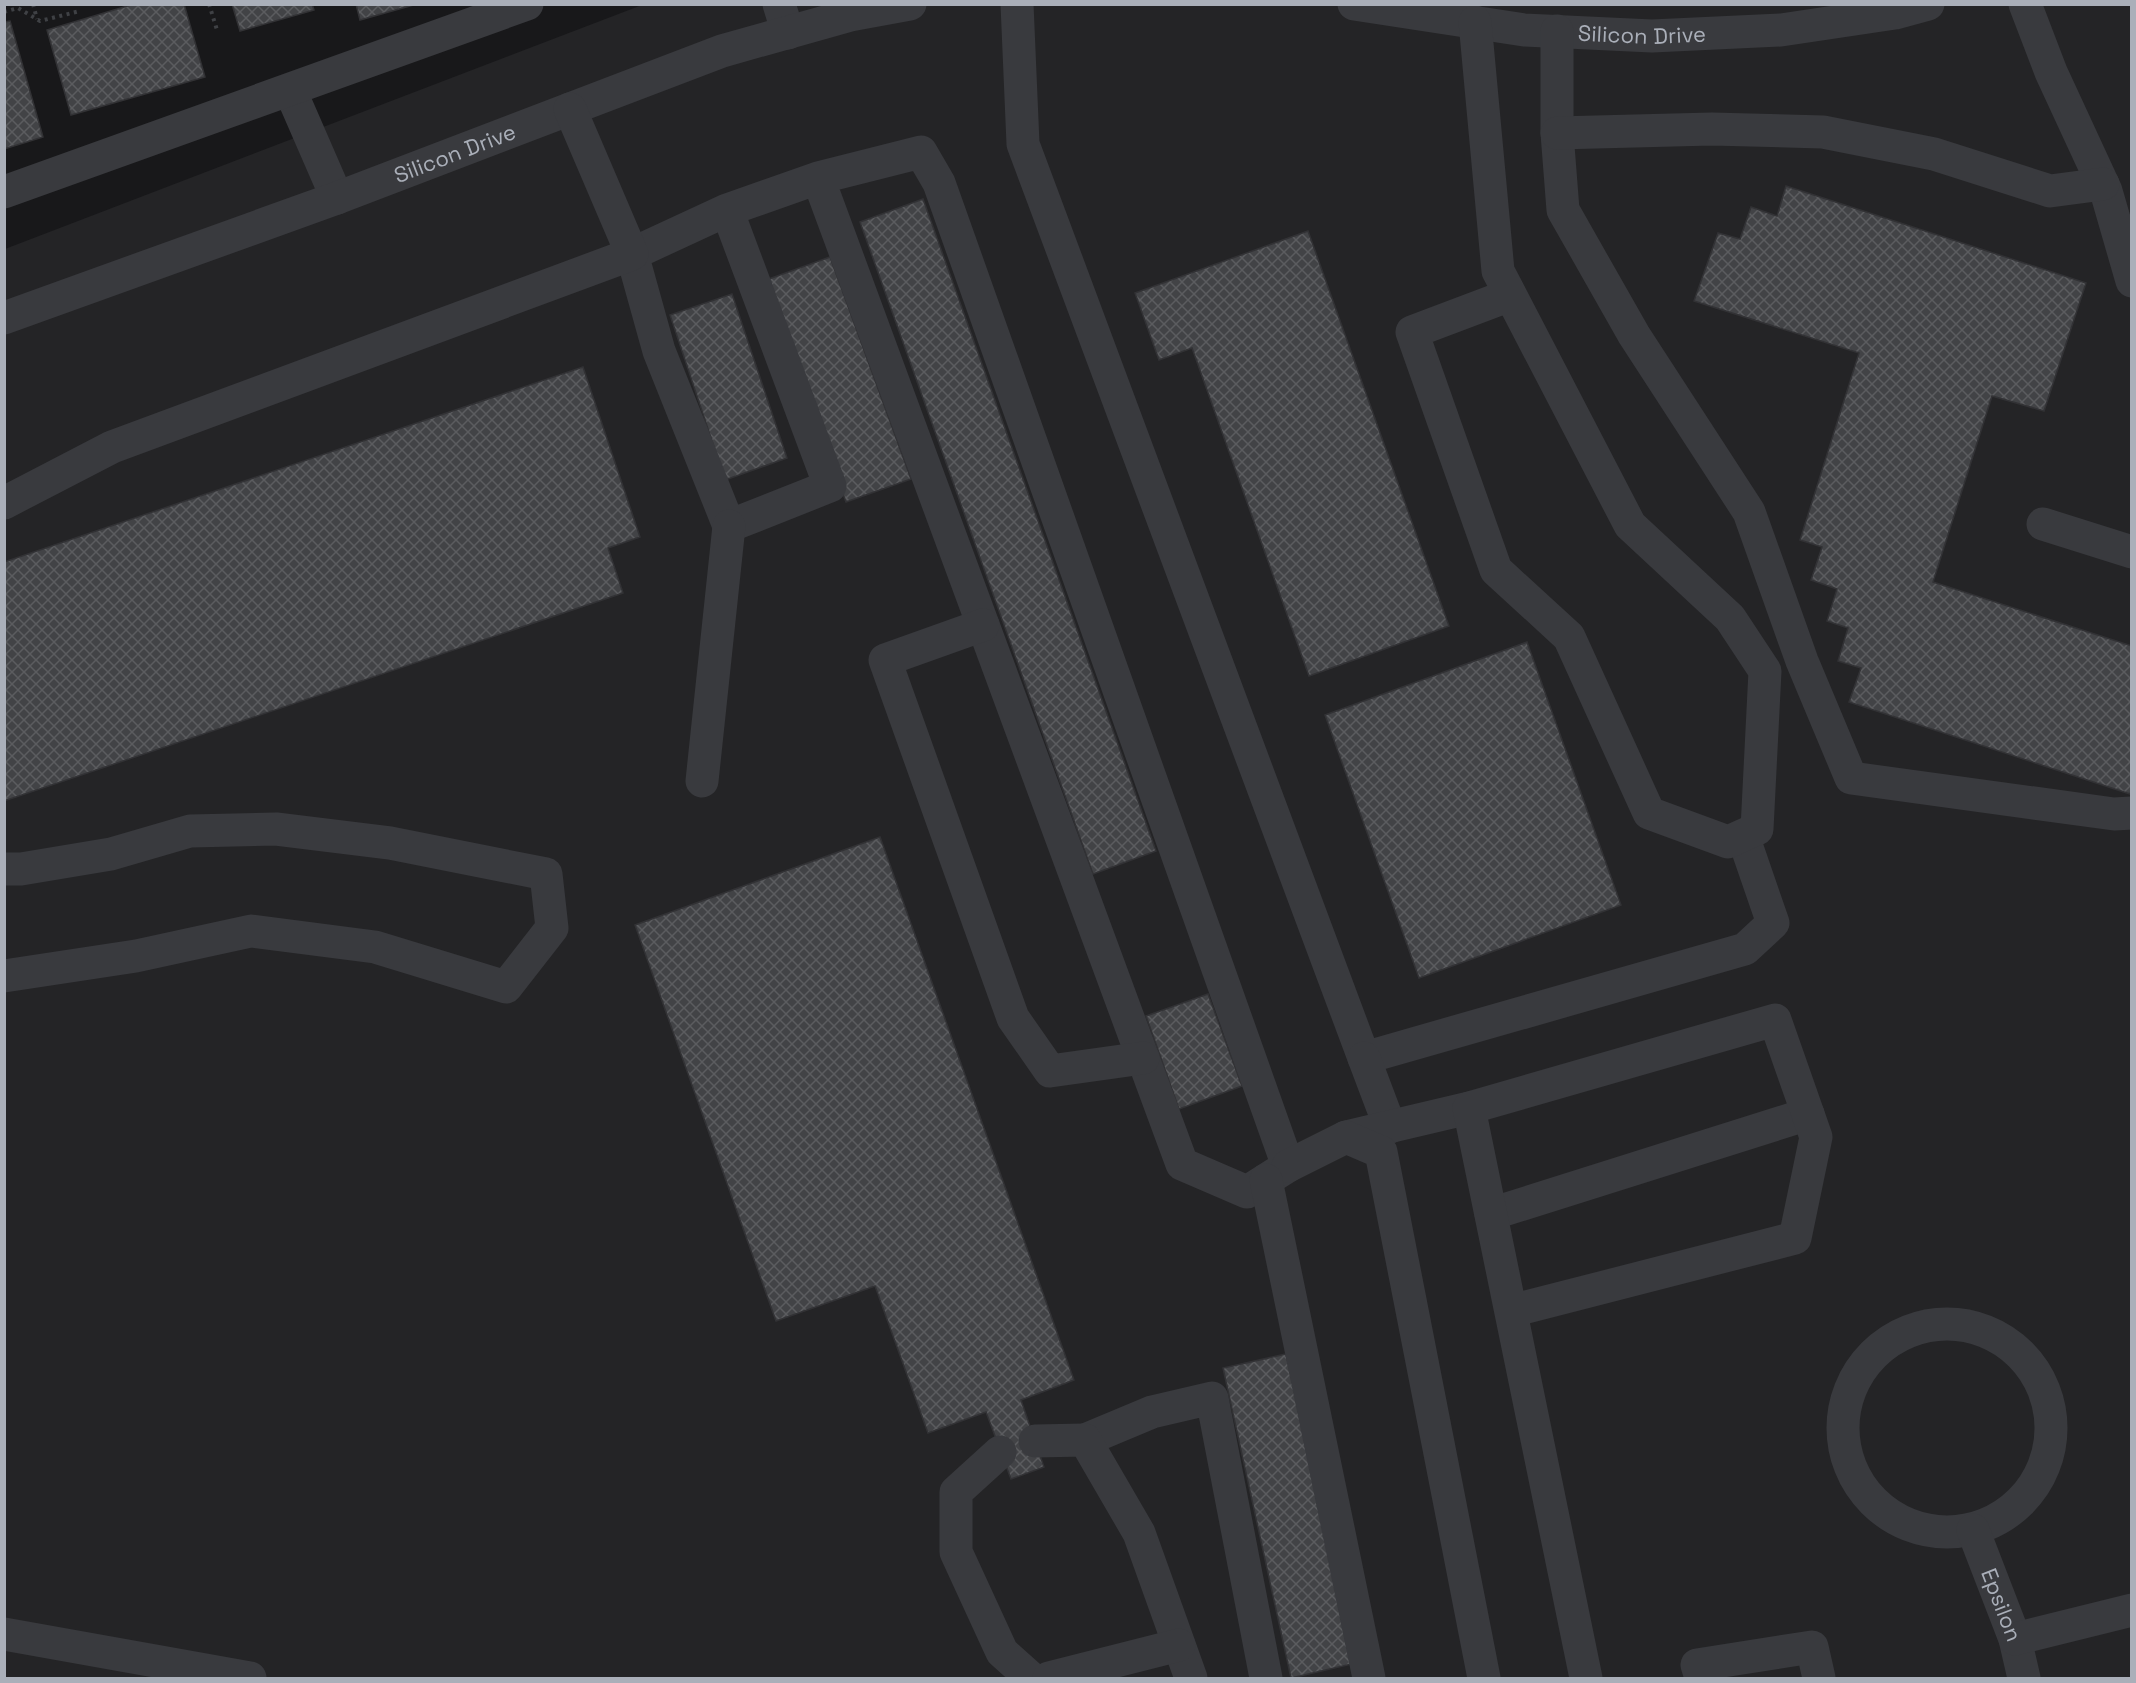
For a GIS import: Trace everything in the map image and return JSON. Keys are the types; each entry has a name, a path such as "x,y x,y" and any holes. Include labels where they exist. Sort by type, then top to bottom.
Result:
{"street":[{"path":"4,192 527,4"},
{"name":"Silicon Drive","path":"4,318 337,198 722,51 784,19 850,15 910,4"},
{"path":"1017,4 1023,144 1390,1127"},
{"name":"Silicon Drive","path":"1354,4 1524,30 1652,36 1781,30 1826,14 1895,13 1928,4"},
{"path":"2025,4 2051,72 2103,184 2132,280"},
{"path":"1475,22 1498,272 1510,295 1630,525 1730,618 1765,671 1757,830 1728,842 1649,813 1569,637 1496,570 1412,332 1510,295"},
{"path":"1557,31 1557,133 1563,210 1634,335 1749,512 1802,661 1851,778 2114,814 2132,813"},
{"path":"290,90 337,198"},
{"path":"570,109 632,254 659,351 729,526 702,781"},
{"path":"1557,133 1712,129 1823,132 1934,154 2050,191 2103,184"},
{"path":"4,504 112,447 632,254 727,210 818,178 921,152 939,183 1277,1173 1369,1678"},
{"path":"818,178 1182,1164 1247,1192 1277,1173 1346,1137 1469,1108 1774,1020 1816,1137 1795,1238 1511,1311"},
{"path":"727,210 830,486 729,526"},
{"path":"2043,524 2132,552"},
{"path":"983,625 885,660 1013,1018 1050,1071 1143,1058"},
{"path":"4,869 21,869 111,854 190,831 276,829 390,843 546,874 552,928 506,987 375,947 251,931 136,956 4,976"},
{"path":"1364,1058 1745,949 1773,923 1743,836"},
{"path":"1469,1108 1586,1678"},
{"path":"1491,1214 1808,1114"},
{"path":"1346,1137 1381,1152 1484,1678"},
{"path":"1962,1322 2001,1337 2031,1365 2049,1402 2052,1443 2038,1482 2010,1513 1974,1530 1932,1532 1893,1519 1863,1491 1845,1454 1843,1412 1857,1373 1884,1343 1921,1325 1962,1322"},
{"path":"1035,1441 1085,1440 1152,1412 1212,1398 1266,1678"},
{"path":"1085,1440 1139,1533 1191,1678"},
{"path":"1000,1452 956,1492 956,1552 1002,1652 1030,1678"},
{"name":"Epsilon","path":"1974,1530 2015,1639 2024,1678"},
{"path":"2015,1639 2132,1610"},
{"path":"4,1634 174,1672 250,1678"},
{"path":"1049,1678 1179,1645"},
{"path":"1701,1678 1697,1665 1812,1647 1819,1678"}],"path":[{"path":"33,4 37,20"},
{"path":"209,4 217,30"},
{"path":"4,12 20,6 37,20"},
{"path":"37,20 80,11"}],"shaded area":[{"path":"642,5 2131,5 2131,1678 5,1678 5,249"}],"building":[{"path":"134,4 184,4 205,77 71,115 47,30"},
{"path":"232,4 312,4 314,10 240,31"},
{"path":"356,4 417,4 360,20"},
{"path":"10,21 43,137 4,149 4,22"},
{"path":"1786,186 2086,283 2044,411 1992,396 1933,582 2132,646 2132,788 2130,794 1849,702 1861,668 1838,661 1848,628 1827,621 1837,589 1811,580 1822,547 1800,540 1859,353 1694,301 1718,233 1740,239 1751,207 1777,216"},
{"path":"923,199 1156,851 1093,874 860,222"},
{"path":"1308,231 1449,626 1309,676 1192,348 1159,360 1135,293"},
{"path":"830,257 911,479 846,502 766,280"},
{"path":"732,294 787,458 725,480 670,315"},
{"path":"583,367 640,537 608,548 623,593 4,801 4,562"},
{"path":"1527,642 1621,905 1419,978 1325,715"},
{"path":"880,837 1074,1380 1021,1400 1044,1467 1011,1479 986,1412 928,1433 875,1286 776,1321 635,925"},
{"path":"1208,994 1242,1086 1179,1109 1146,1016"},
{"path":"1286,1354 1356,1663 1291,1678 1223,1368"}]}
